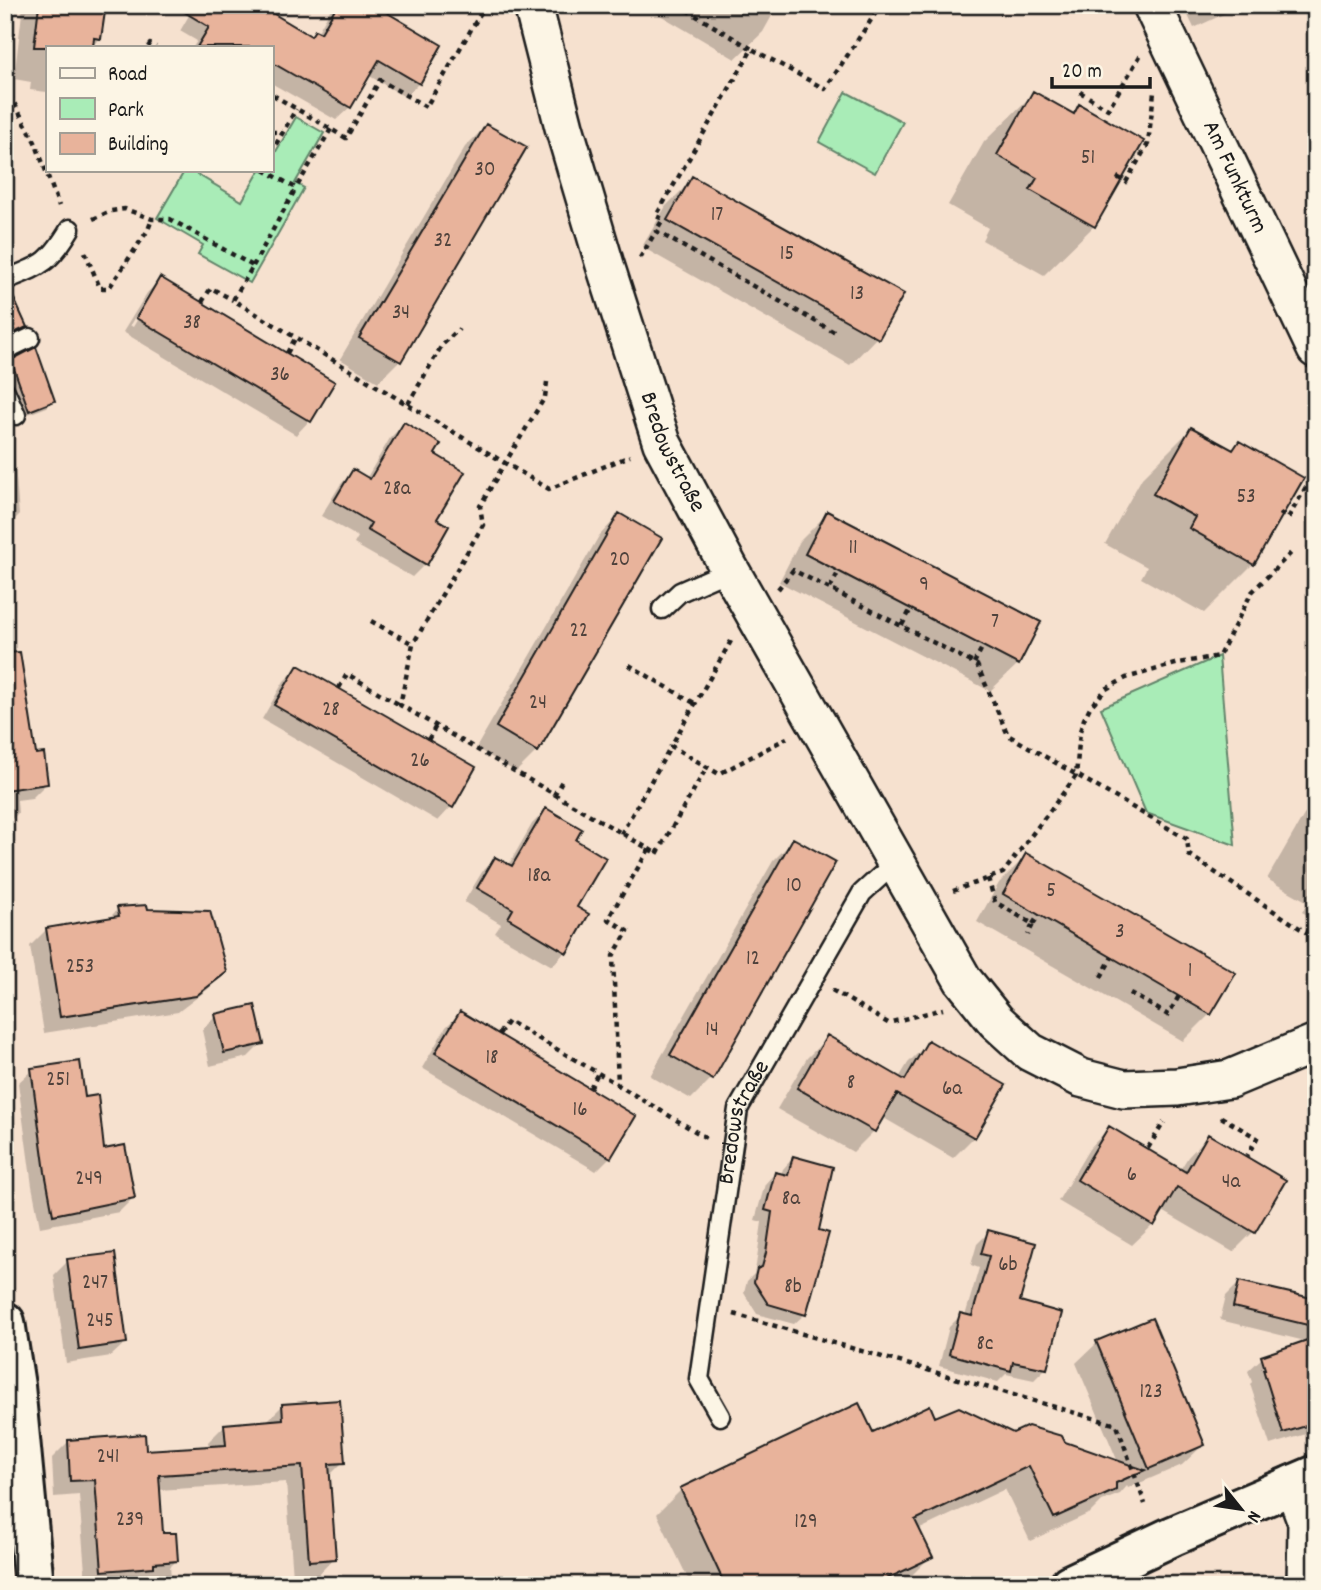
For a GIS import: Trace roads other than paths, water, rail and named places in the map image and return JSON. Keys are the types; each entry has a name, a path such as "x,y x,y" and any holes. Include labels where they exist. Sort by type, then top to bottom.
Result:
{"main road":[{"path":"5,1322 15,1386 34,1585"},
{"path":"1069,1585 1304,1479"}],"street":[{"name":"Bredowstraße","path":"533,5 605,265 662,443 730,570 963,981 996,1021 1030,1052 1081,1077 1124,1089 1177,1087 1230,1079 1316,1043"},
{"name":"Am Funkturm","path":"1152,5 1316,349"},
{"path":"1304,1479 1307,1522 1306,1585"}],"lane":[{"path":"5,279 40,266 55,253 76,226"},
{"path":"5,350 30,338"},
{"path":"5,391 16,415"},
{"path":"662,609 680,592 730,570"},
{"name":"Bredowstraße","path":"720,1416 699,1380 738,1109 862,894 895,862"}]}
